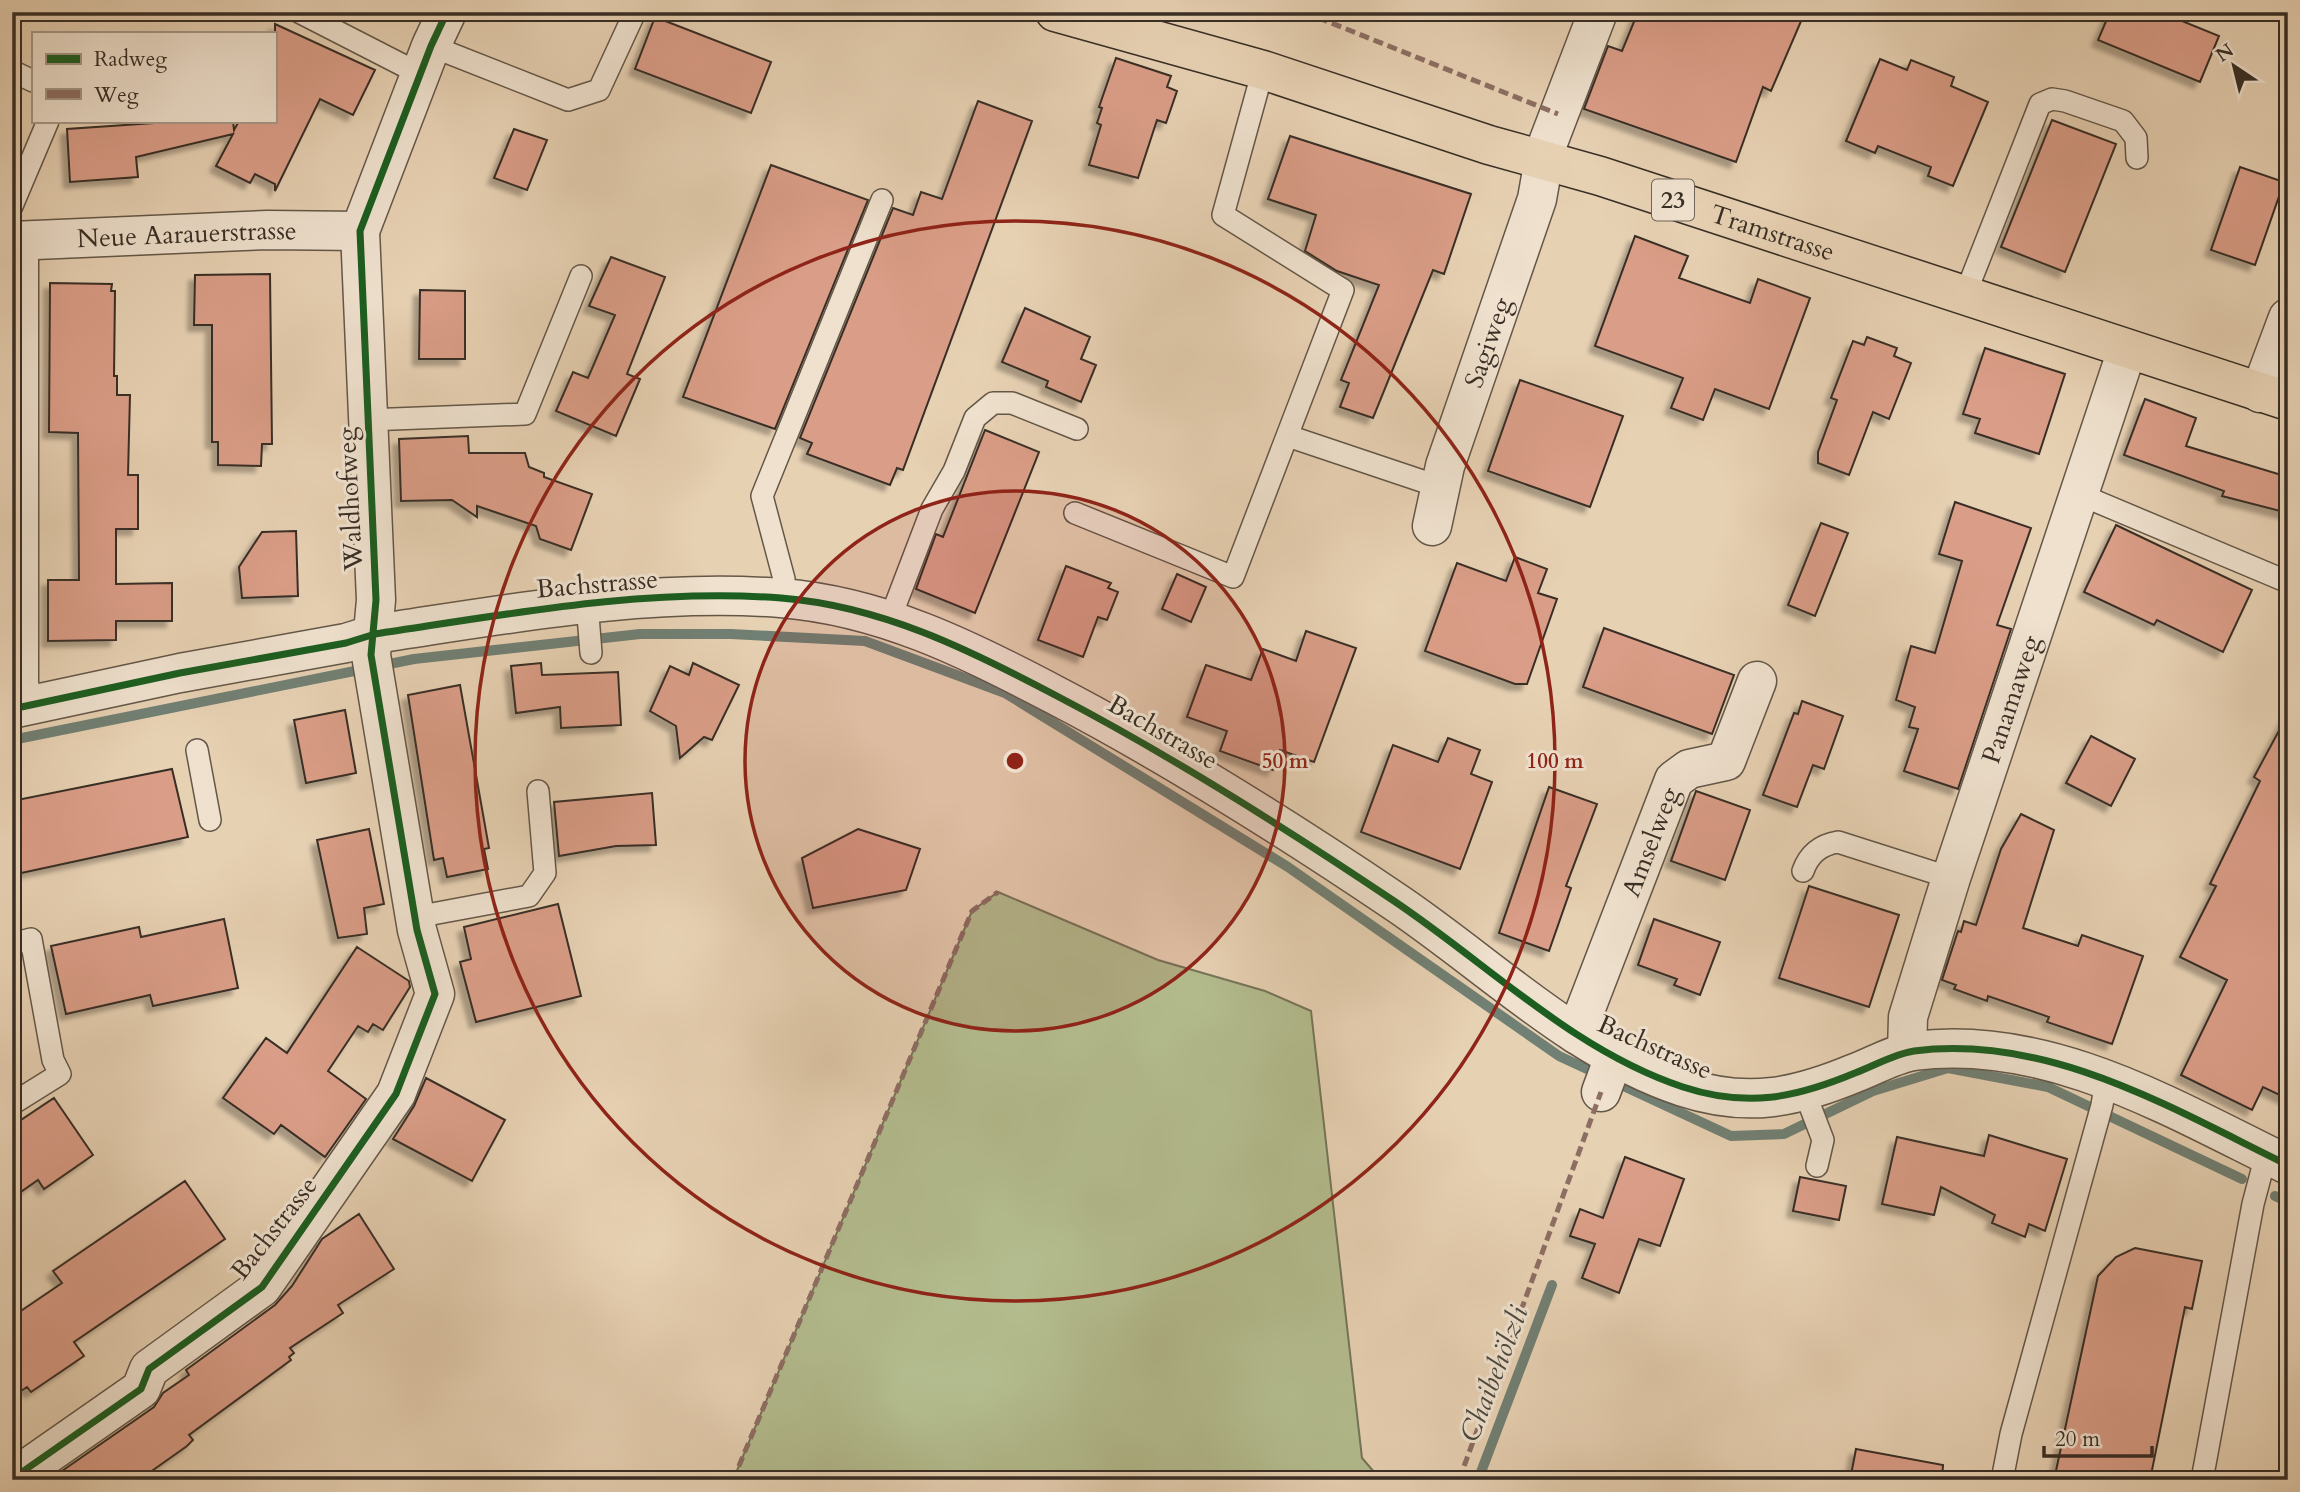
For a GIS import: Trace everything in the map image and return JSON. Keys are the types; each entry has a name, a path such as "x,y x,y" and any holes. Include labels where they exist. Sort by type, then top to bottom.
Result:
{"main road":[{"name":"Tramstrasse","path":"1055,12 1263,70 2274,397"}],"street":[{"name":"Sagiweg","path":"1432,526 1445,466 1537,199 1544,159 1598,12"},
{"name":"Waldhofweg","path":"433,44 360,231 376,600 374,655 416,917 435,994"},
{"name":"Neue Aarauerstrasse","path":"14,229 360,231"},
{"path":"14,229 19,682 17,708"},
{"path":"2274,397 2288,318"},
{"name":"Panamaweg","path":"1907,1052 1908,1017 1951,878 2081,495 2127,350"},
{"name":"Bachstrasse","path":"17,708 180,673 346,643 374,655 587,603 695,597 782,598 890,619 975,653 1152,746 1437,930 1576,1034 1608,1073 1721,1097 1761,1100 1812,1110 1907,1052 1963,1048 2015,1054 2059,1062 2102,1102 2277,1160"},
{"name":"Amselweg","path":"1576,1034 1674,780 1689,769 1726,761 1757,681"},
{"name":"Bachstrasse","path":"12,1479 141,1389 149,1369 262,1286 396,1094 435,994"}],"lane":[{"path":"299,12 433,44 568,100 598,90 635,12"},
{"path":"1075,513 1233,577 1343,290 1223,215 1263,70"},
{"path":"12,71 32,81"},
{"path":"1965,295 2040,104 2052,99 2065,101 2123,121 2136,138 2137,158"},
{"path":"14,229 48,122"},
{"path":"782,598 784,579 762,496 882,200"},
{"path":"367,420 525,414 581,276"},
{"path":"890,619 932,509 954,471 975,418 993,403 1012,403 1077,429"},
{"path":"1288,436 1440,487"},
{"path":"2081,495 2288,582"},
{"path":"587,603 591,653"},
{"path":"197,750 210,820"},
{"path":"416,917 529,896 545,873 538,791"},
{"path":"1803,871 1814,852 1827,844 1838,842 1951,878"},
{"path":"12,944 31,939 53,1060 60,1074 12,1104"},
{"path":"2002,1480 2011,1434 2102,1102"},
{"path":"1812,1110 1822,1140 1817,1166"},
{"path":"2202,1480 2253,1204 2277,1160"}],"green space":[{"path":"998,892 1158,960 1265,991 1311,1011 1362,1458 1381,1480 733,1480 972,911"}],"building":[{"path":"1638,12 1805,12 1771,91 1763,87 1736,162 1584,109 1608,46 1622,51"},
{"path":"2110,12 2160,12 2219,36 2200,82 2098,40"},
{"path":"655,17 771,62 751,113 635,69"},
{"path":"275,24 375,70 353,115 320,99 275,191 275,184 255,174 250,183 216,166 233,134 136,157 138,177 70,182 67,129 169,122 233,122 234,130 238,122 276,122"},
{"path":"1116,58 1171,76 1167,87 1177,91 1166,123 1157,120 1138,178 1089,165 1101,125 1097,123 1102,108 1099,107"},
{"path":"1880,59 1907,70 1911,60 1954,77 1951,86 1988,102 1953,186 1928,176 1931,167 1878,146 1875,153 1846,141"},
{"path":"978,101 1032,121 903,470 897,468 890,485 807,454 812,443 800,438 893,208 913,215 921,192 942,199"},
{"path":"2052,120 2116,144 2065,272 2001,247"},
{"path":"514,129 547,140 527,190 494,178"},
{"path":"1290,136 1471,194 1444,274 1433,270 1373,418 1340,407 1349,383 1341,380 1379,285 1337,271 1305,251 1316,215 1268,199"},
{"path":"771,165 868,200 775,429 683,397"},
{"path":"2240,167 2284,182 2255,265 2211,250"},
{"path":"1635,236 1688,256 1679,278 1750,303 1758,279 1810,298 1769,409 1715,389 1703,420 1671,408 1683,378 1595,346"},
{"path":"611,257 665,277 627,374 640,379 616,436 556,411 573,372 588,378 615,315 589,306"},
{"path":"270,274 272,444 262,444 261,466 218,465 218,442 212,442 212,325 194,325 195,275"},
{"path":"50,283 112,284 111,291 115,291 114,376 117,376 117,395 130,395 128,475 138,475 138,529 116,529 116,584 172,583 172,621 116,621 116,640 48,641 48,580 79,580 78,433 49,432"},
{"path":"420,290 465,291 465,359 419,359"},
{"path":"1025,308 1090,337 1081,359 1096,365 1081,402 1046,387 1048,381 1002,362"},
{"path":"1867,337 1897,348 1894,356 1911,363 1889,419 1873,412 1849,475 1818,463 1818,452 1837,400 1831,398 1853,341 1864,345"},
{"path":"1985,348 2065,374 2039,454 1975,433 1980,419 1963,414"},
{"path":"1520,380 1623,416 1590,507 1488,471"},
{"path":"2145,399 2196,418 2186,446 2288,477 2288,513 2222,496 2224,491 2124,455"},
{"path":"985,430 1039,452 975,613 916,589 936,534 943,537"},
{"path":"468,436 469,453 525,453 529,467 544,473 544,477 592,494 571,550 540,539 536,526 477,506 477,517 452,500 401,501 399,439"},
{"path":"1955,502 2031,528 1997,625 2011,629 1958,789 1904,771 1918,729 1909,727 1915,707 1896,700 1911,646 1935,653 1962,561 1939,554"},
{"path":"1821,523 1848,533 1815,616 1788,605"},
{"path":"2116,525 2252,590 2223,652 2157,620 2154,625 2084,592"},
{"path":"296,531 298,596 242,598 239,567 262,532"},
{"path":"1515,557 1547,569 1538,593 1557,599 1527,684 1515,684 1425,651 1457,563 1506,581"},
{"path":"1066,566 1111,583 1108,588 1118,592 1107,620 1098,617 1083,657 1038,640"},
{"path":"1177,574 1206,587 1191,622 1162,609"},
{"path":"1604,628 1734,675 1712,734 1583,687"},
{"path":"1306,631 1356,648 1314,762 1280,750 1273,770 1220,751 1227,731 1187,717 1206,665 1251,680 1263,649 1296,661"},
{"path":"541,663 542,675 618,672 621,725 561,728 560,707 516,713 511,666"},
{"path":"693,663 739,685 712,740 704,737 680,758 676,726 650,711 670,666 689,675"},
{"path":"460,685 489,848 484,849 488,869 447,877 443,858 434,860 408,695"},
{"path":"1802,701 1843,716 1824,769 1813,765 1797,807 1763,795 1794,713 1798,714"},
{"path":"345,710 356,773 306,783 294,720"},
{"path":"2288,714 2288,1099 2263,1087 2252,1110 2181,1075 2227,980 2180,957 2216,886 2210,884 2260,781 2254,777"},
{"path":"2091,736 2135,759 2111,806 2066,783"},
{"path":"1448,738 1480,750 1471,774 1492,782 1460,869 1361,832 1393,745 1438,762"},
{"path":"172,769 188,837 12,875 12,801"},
{"path":"1549,787 1597,804 1566,886 1571,888 1549,951 1499,933"},
{"path":"1696,791 1750,810 1725,880 1671,861"},
{"path":"652,793 656,845 616,846 559,856 554,802"},
{"path":"2021,814 2054,830 2023,928 2078,946 2082,935 2143,956 2112,1044 2047,1022 2049,1017 1988,996 1987,1001 1954,989 1956,985 1942,980 1958,931 1961,932 1964,921 1976,925 2001,849"},
{"path":"369,829 384,904 364,908 367,934 338,938 317,840"},
{"path":"858,829 920,849 906,890 813,908 802,858"},
{"path":"1809,886 1899,915 1869,1007 1779,978"},
{"path":"558,904 581,996 476,1022 460,962 471,959 464,927"},
{"path":"224,919 238,988 153,1006 150,995 66,1014 51,946 139,927 141,937"},
{"path":"1654,919 1720,942 1700,995 1674,985 1677,979 1638,965"},
{"path":"357,947 409,981 410,987 383,1030 373,1024 368,1032 358,1026 328,1071 366,1099 325,1157 281,1125 274,1134 223,1098 266,1038 287,1053"},
{"path":"426,1078 505,1120 472,1181 393,1139 414,1106"},
{"path":"54,1098 93,1155 44,1189 38,1180 12,1198 12,1126"},
{"path":"1989,1135 2067,1159 2045,1231 2029,1224 2025,1237 1992,1223 1995,1215 1941,1187 1934,1215 1882,1204 1897,1137 1984,1156"},
{"path":"1625,1157 1684,1179 1660,1246 1639,1239 1619,1293 1582,1278 1595,1244 1570,1236 1580,1209 1603,1218"},
{"path":"1800,1177 1846,1186 1839,1220 1793,1211"},
{"path":"185,1181 225,1239 74,1342 84,1356 31,1392 27,1387 12,1397 12,1317 62,1283 53,1271"},
{"path":"359,1214 394,1269 338,1305 343,1313 290,1348 294,1353 289,1357 291,1360 189,1435 193,1440 187,1446 139,1480 49,1480 154,1407 163,1393 189,1375 186,1370 275,1305 292,1286 322,1239"},
{"path":"2135,1248 2202,1261 2192,1309 2185,1307 2150,1480 2054,1480 2098,1276 2116,1257"},
{"path":"1856,1449 1943,1465 1942,1480 1850,1480"}],"waterway":[{"path":"12,740 414,659 640,634 731,634 865,641 1005,693 1288,867 1559,1056 1731,1136 1784,1134 1873,1091 1948,1068 2048,1087 2242,1179"},
{"path":"2275,1196 2288,1202"},
{"name":"Chaibehölzli","path":"1478,1480 1552,1285"}],"marked path":[{"path":"1304,12 1558,114"},
{"path":"733,1480 972,911 998,892"},
{"path":"1459,1480 1601,1092"}],"cycle path":[{"path":"12,1479 141,1389 149,1369 262,1287 396,1094 435,994 417,930 371,655 376,600 360,231 431,46 447,12"},
{"path":"12,709 180,673 346,643 375,634 577,605 730,596 781,598 854,610 923,632 990,662 1099,718 1185,767 1394,901 1568,1029 1605,1052 1683,1087 1728,1097 1770,1097 1812,1089 1914,1051 1964,1049 2013,1054 2108,1080 2154,1099 2288,1165"}]}
